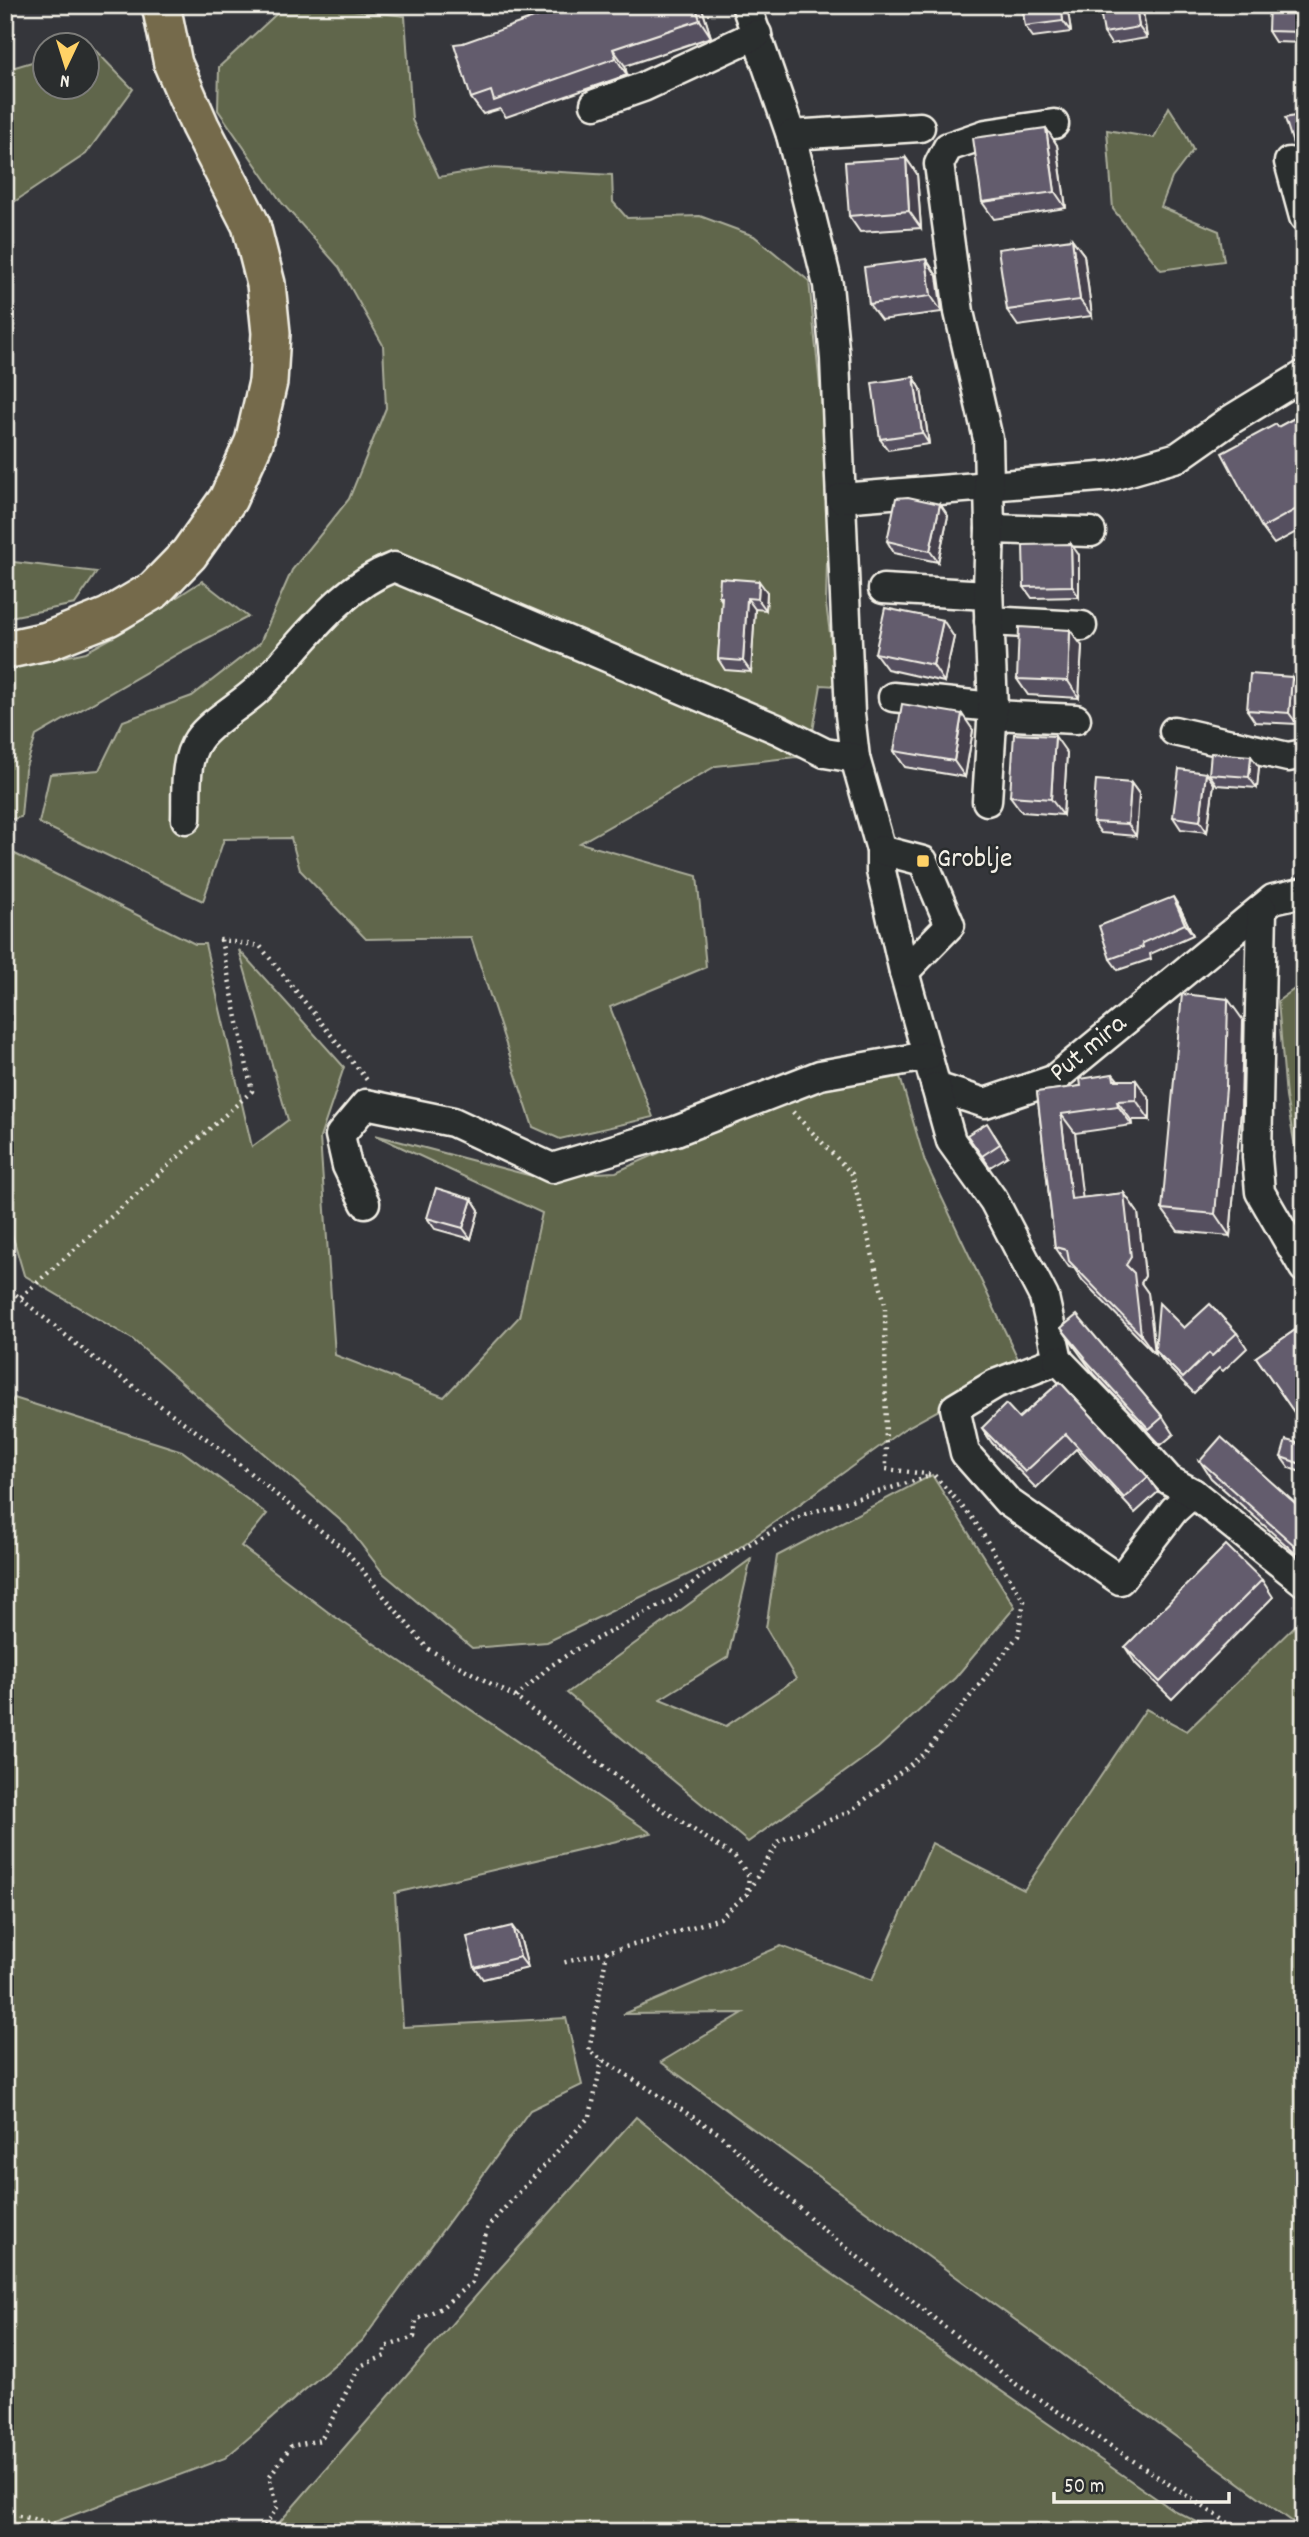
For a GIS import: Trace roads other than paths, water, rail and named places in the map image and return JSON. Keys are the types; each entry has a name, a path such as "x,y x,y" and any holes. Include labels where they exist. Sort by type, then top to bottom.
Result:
{"main road":[{"path":"5,650 47,641 108,617 153,590 189,554 228,499 254,442 268,382 271,333 266,284 251,225 200,126 173,64 161,5"}],"street":[{"path":"746,5 791,135 828,285 835,359 849,714 855,758 881,850 881,871 907,981 951,1141 994,1201 1044,1297 1058,1360 1169,1480 1193,1493 1304,1581"},
{"path":"595,104 643,87 757,34"},
{"path":"987,801 993,711 989,608 988,439 959,312 939,164 948,147 986,134 1054,124"},
{"path":"791,135 920,127"},
{"path":"1289,162 1304,217"},
{"path":"841,498 1112,476 1178,457 1232,419 1304,375"},
{"path":"990,529 1091,532"},
{"path":"186,819 190,756 199,738 258,689 325,615 379,572 394,567 777,729 825,753 855,758"},
{"path":"883,589 1082,625"},
{"path":"893,697 1076,719"},
{"path":"1174,731 1287,757 1304,754"},
{"path":"881,850 923,861 950,925 907,981"},
{"name":"Put mira","path":"936,1087 985,1103 1053,1080 1273,900 1304,892"},
{"path":"1262,909 1257,1157 1261,1192 1304,1268"},
{"path":"365,1203 347,1166 340,1135 366,1104 453,1122 552,1168 676,1131 820,1075 927,1055"},
{"path":"1058,1360 995,1384 955,1408 965,1453 1008,1502 1120,1580 1174,1510 1193,1493"}],"place":[{"name":"Groblje","path":"923,861"}]}
